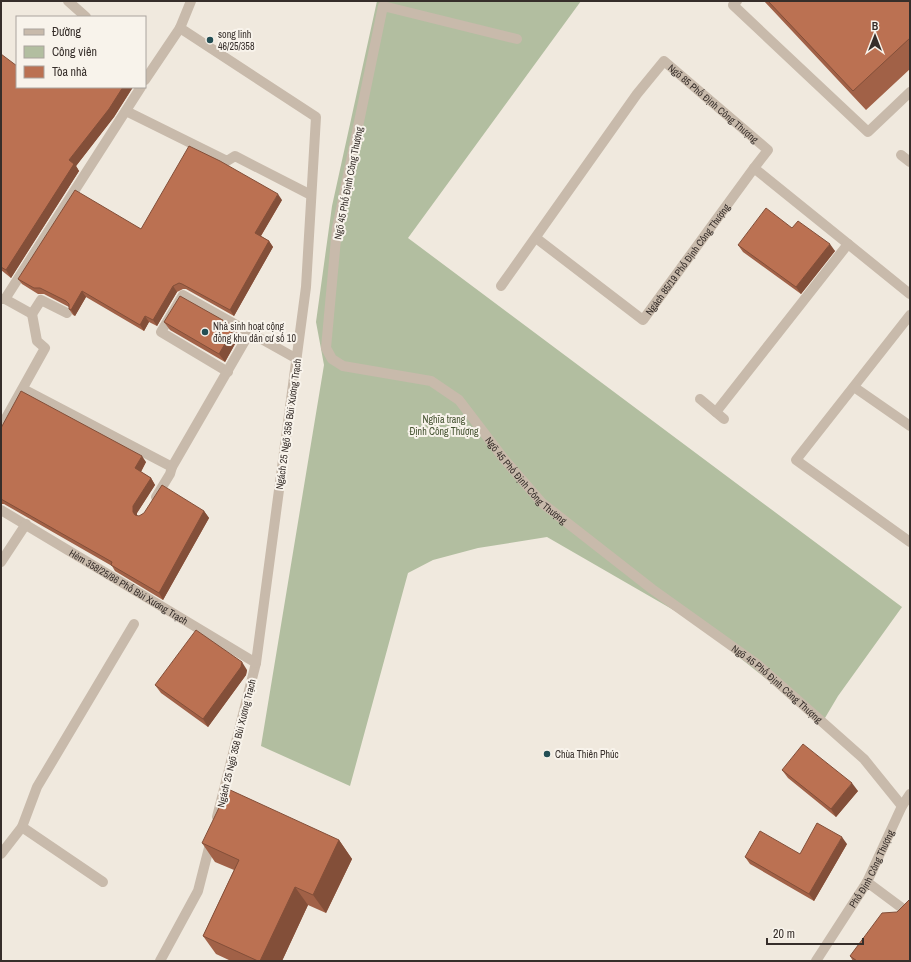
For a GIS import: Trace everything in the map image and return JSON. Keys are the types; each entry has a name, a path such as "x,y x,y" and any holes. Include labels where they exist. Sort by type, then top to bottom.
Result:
{"street":[{"path":"68,1 85,16"},
{"path":"146,74 180,28 191,1"},
{"path":"737,1 733,5 868,132 910,92"},
{"name":"Ngõ 45 Phố Định Công Thượng","path":"517,39 383,6 337,228 326,348 332,359 343,366 431,381 459,400 504,460 542,503 652,589 757,664 864,759 902,806"},
{"name":"Ngách 25 Ngõ 358 Bùi Xương Trạch","path":"160,961 198,891 256,663 306,286 316,117 180,28"},
{"name":"Ngõ 85 Phố Định Công Thượng","path":"501,286 637,94 664,61 768,150 754,168"},
{"path":"32,314 3,299 140,88"},
{"path":"126,111 227,161 235,156 311,195"},
{"path":"901,154 910,162"},
{"path":"754,168 910,294"},
{"name":"Ngách 85/19 Phố Định Công Thượng","path":"536,238 643,320 754,168"},
{"path":"716,412 848,244"},
{"path":"228,372 161,332 184,294 297,359"},
{"path":"1,427 44,348 36,341 32,314 40,300 66,313"},
{"path":"910,316 796,460 910,542"},
{"path":"151,504 170,474 172,468 250,332"},
{"path":"854,387 910,426"},
{"path":"22,389 172,468"},
{"path":"700,399 724,418"},
{"name":"Hẻm 358/25/86 Phố Bùi Xương Trạch","path":"1,510 256,663"},
{"path":"1,562 26,524"},
{"path":"1,854 22,827 36,787 134,624"},
{"name":"Phố Định Công Thượng","path":"816,961 867,882 902,806 910,794"},
{"path":"22,827 103,882"},
{"path":"867,882 910,914"}],"green space":[{"name":"Nghĩa trang Định Công Thượng","path":"377,1 581,1 408,238 902,607 838,696 822,723 696,623 547,537 478,548 433,560 408,573 350,786 261,746 324,365 316,322 332,206"}],"building":[{"path":"768,1 910,1 910,38 853,91"},
{"path":"1,54 16,65 16,88 122,88 109,109 69,160 74,164 6,270 1,267"},
{"path":"189,146 220,161 278,194 255,233 269,241 230,310 179,283 173,286 153,320 145,316 140,325 82,291 71,310 69,309 69,304 66,301 40,288 34,288 18,279 75,190 141,229"},
{"path":"766,208 792,228 798,221 830,244 796,287 738,245"},
{"name":"Nhà sinh hoạt cộng đồng khu dân cư số 10","path":"180,296 235,327 219,354 164,322"},
{"path":"21,391 142,456 135,468 151,478 133,506 133,512 135,515 139,516 144,513 162,485 204,511 159,593 111,565 112,562 1,499 1,428"},
{"path":"196,630 242,662 241,667 203,719 155,685"},
{"path":"803,744 852,783 831,809 782,770"},
{"path":"228,789 339,840 313,895 295,887 260,961 203,936 239,860 202,843"},
{"path":"817,823 842,837 809,894 745,857 760,831 800,854"},
{"path":"910,899 910,961 857,961 850,956 882,913 897,912"}],"place":[{"name":"song linh 46/25/358","path":"210,40"},
{"name":"Nhà sinh hoạt cộng đồng khu dân cư số 10","path":"205,332"},
{"name":"Chùa Thiên Phúc","path":"547,754"}]}
